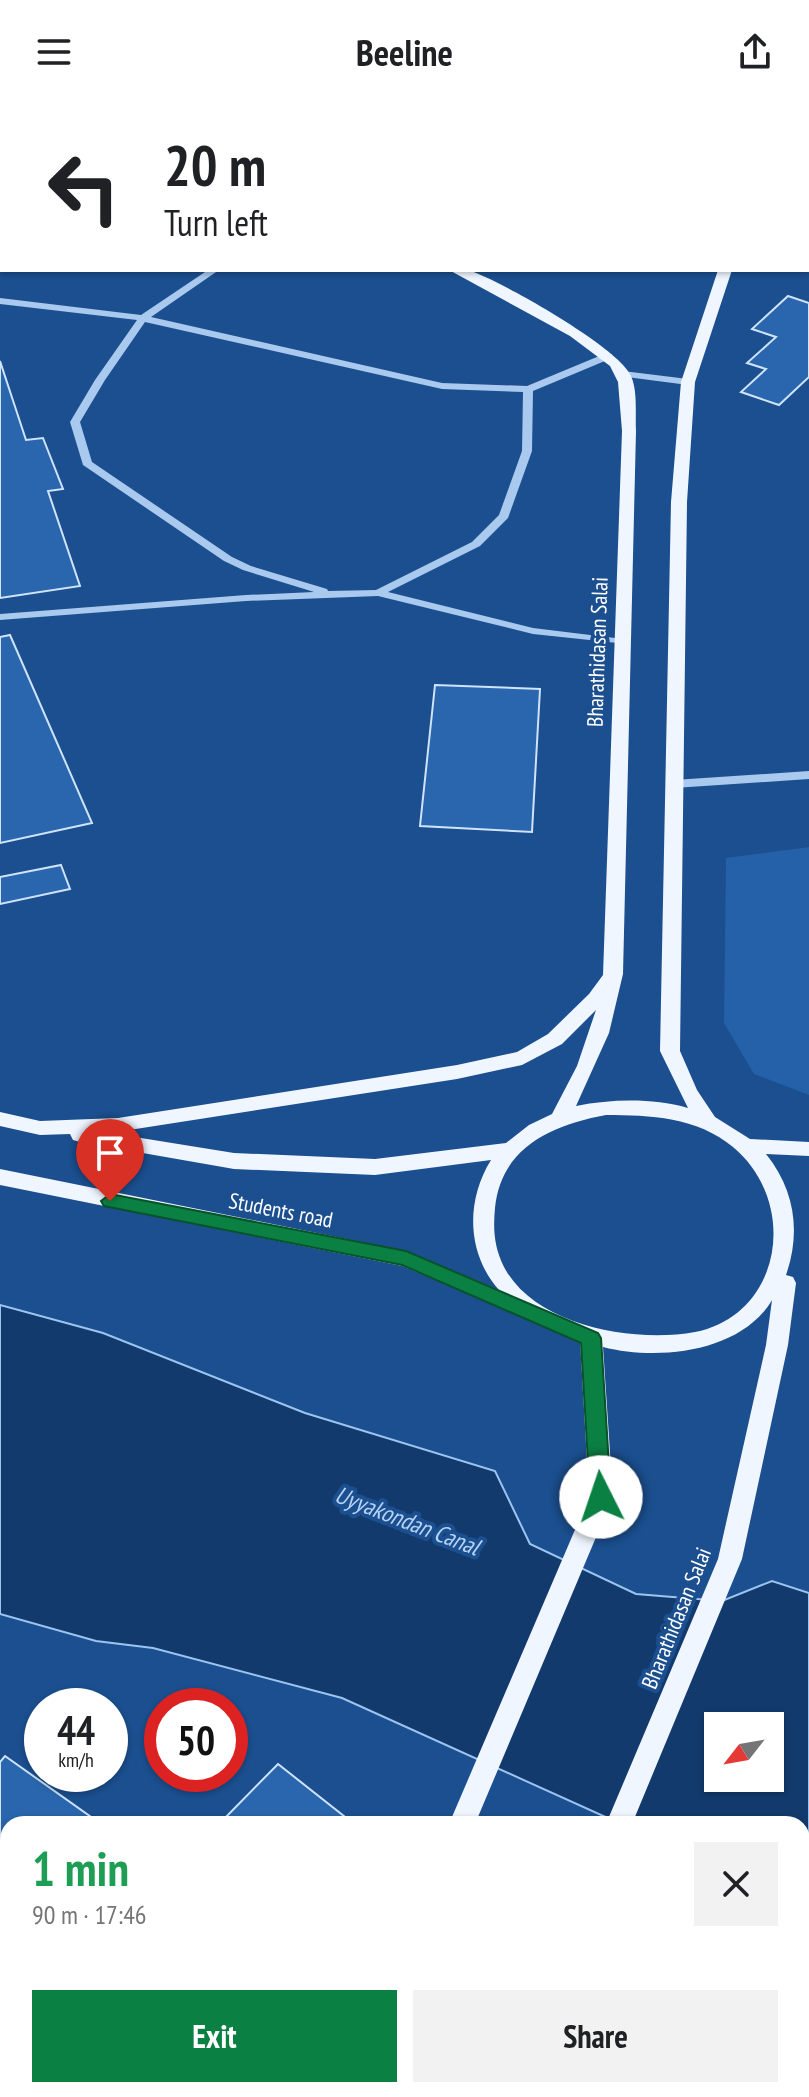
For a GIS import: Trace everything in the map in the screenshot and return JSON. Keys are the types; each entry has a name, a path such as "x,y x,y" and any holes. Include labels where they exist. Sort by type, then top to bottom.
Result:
{"main road":[{"path":"460,272 551,319 608,356 623,374"},
{"path":"707,1121 688,1092 670,1051 679,502 688,382 724,272"},
{"name":"Bharathidasan Salai","path":"559,1119 588,1067 607,1019 613,974 629,431 623,374"},
{"path":"0,1119 40,1128 118,1125 457,1072 522,1058 555,1039 596,999 613,974"},
{"path":"606,1108 657,1108 707,1121 750,1146 777,1173 793,1204 804,1236 785,1283 760,1311 725,1332 683,1344 637,1347 591,1338 544,1318 507,1286 485,1249 480,1209 492,1172 509,1150 559,1119 606,1108"},
{"name":"Students road","path":"40,1128 250,1162 375,1167 509,1150"},
{"path":"750,1146 809,1149"},
{"name":"Students road","path":"0,1177 406,1259 544,1318"},
{"name":"Bharathidasan Salai","path":"622,1816 730,1559 777,1345 785,1283"},
{"path":"465,1816 601,1497 591,1338"}],"street":[{"path":"211,272 143,318 100,380 75,422 87,463 228,559 247,568 335,595"},
{"path":"0,301 143,318 442,386 528,389 608,356"},
{"path":"623,374 688,382"},
{"path":"378,593 476,544 504,516 527,451 528,389"},
{"path":"0,617 230,599 378,593 533,631 623,642"},
{"path":"674,784 809,775"}],"shaded area":[{"path":"809,847 809,1095 754,1074 724,1023 726,858"}],"water":[{"name":"Uyyakondan Canal","path":"0,1305 103,1333 305,1413 495,1471 530,1544 636,1594 722,1601 772,1581 809,1593 809,1816 603,1816 342,1698 153,1648 96,1641 0,1614"}],"building":[{"path":"788,296 809,303 809,377 779,405 741,392 766,369 747,363 776,337 752,329"},
{"path":"0,361 26,440 43,438 63,489 48,491 80,586 0,598"},
{"path":"10,635 92,823 0,843 0,637"},
{"path":"435,685 540,689 532,832 420,826"},
{"path":"61,865 70,889 0,904 0,877"},
{"path":"5,1756 24,1769 24,1792 56,1792 90,1816 0,1816 0,1762"},
{"path":"278,1764 344,1816 227,1816"}],"route":[{"path":"110,1201 406,1259 591,1338 601,1497"}]}
